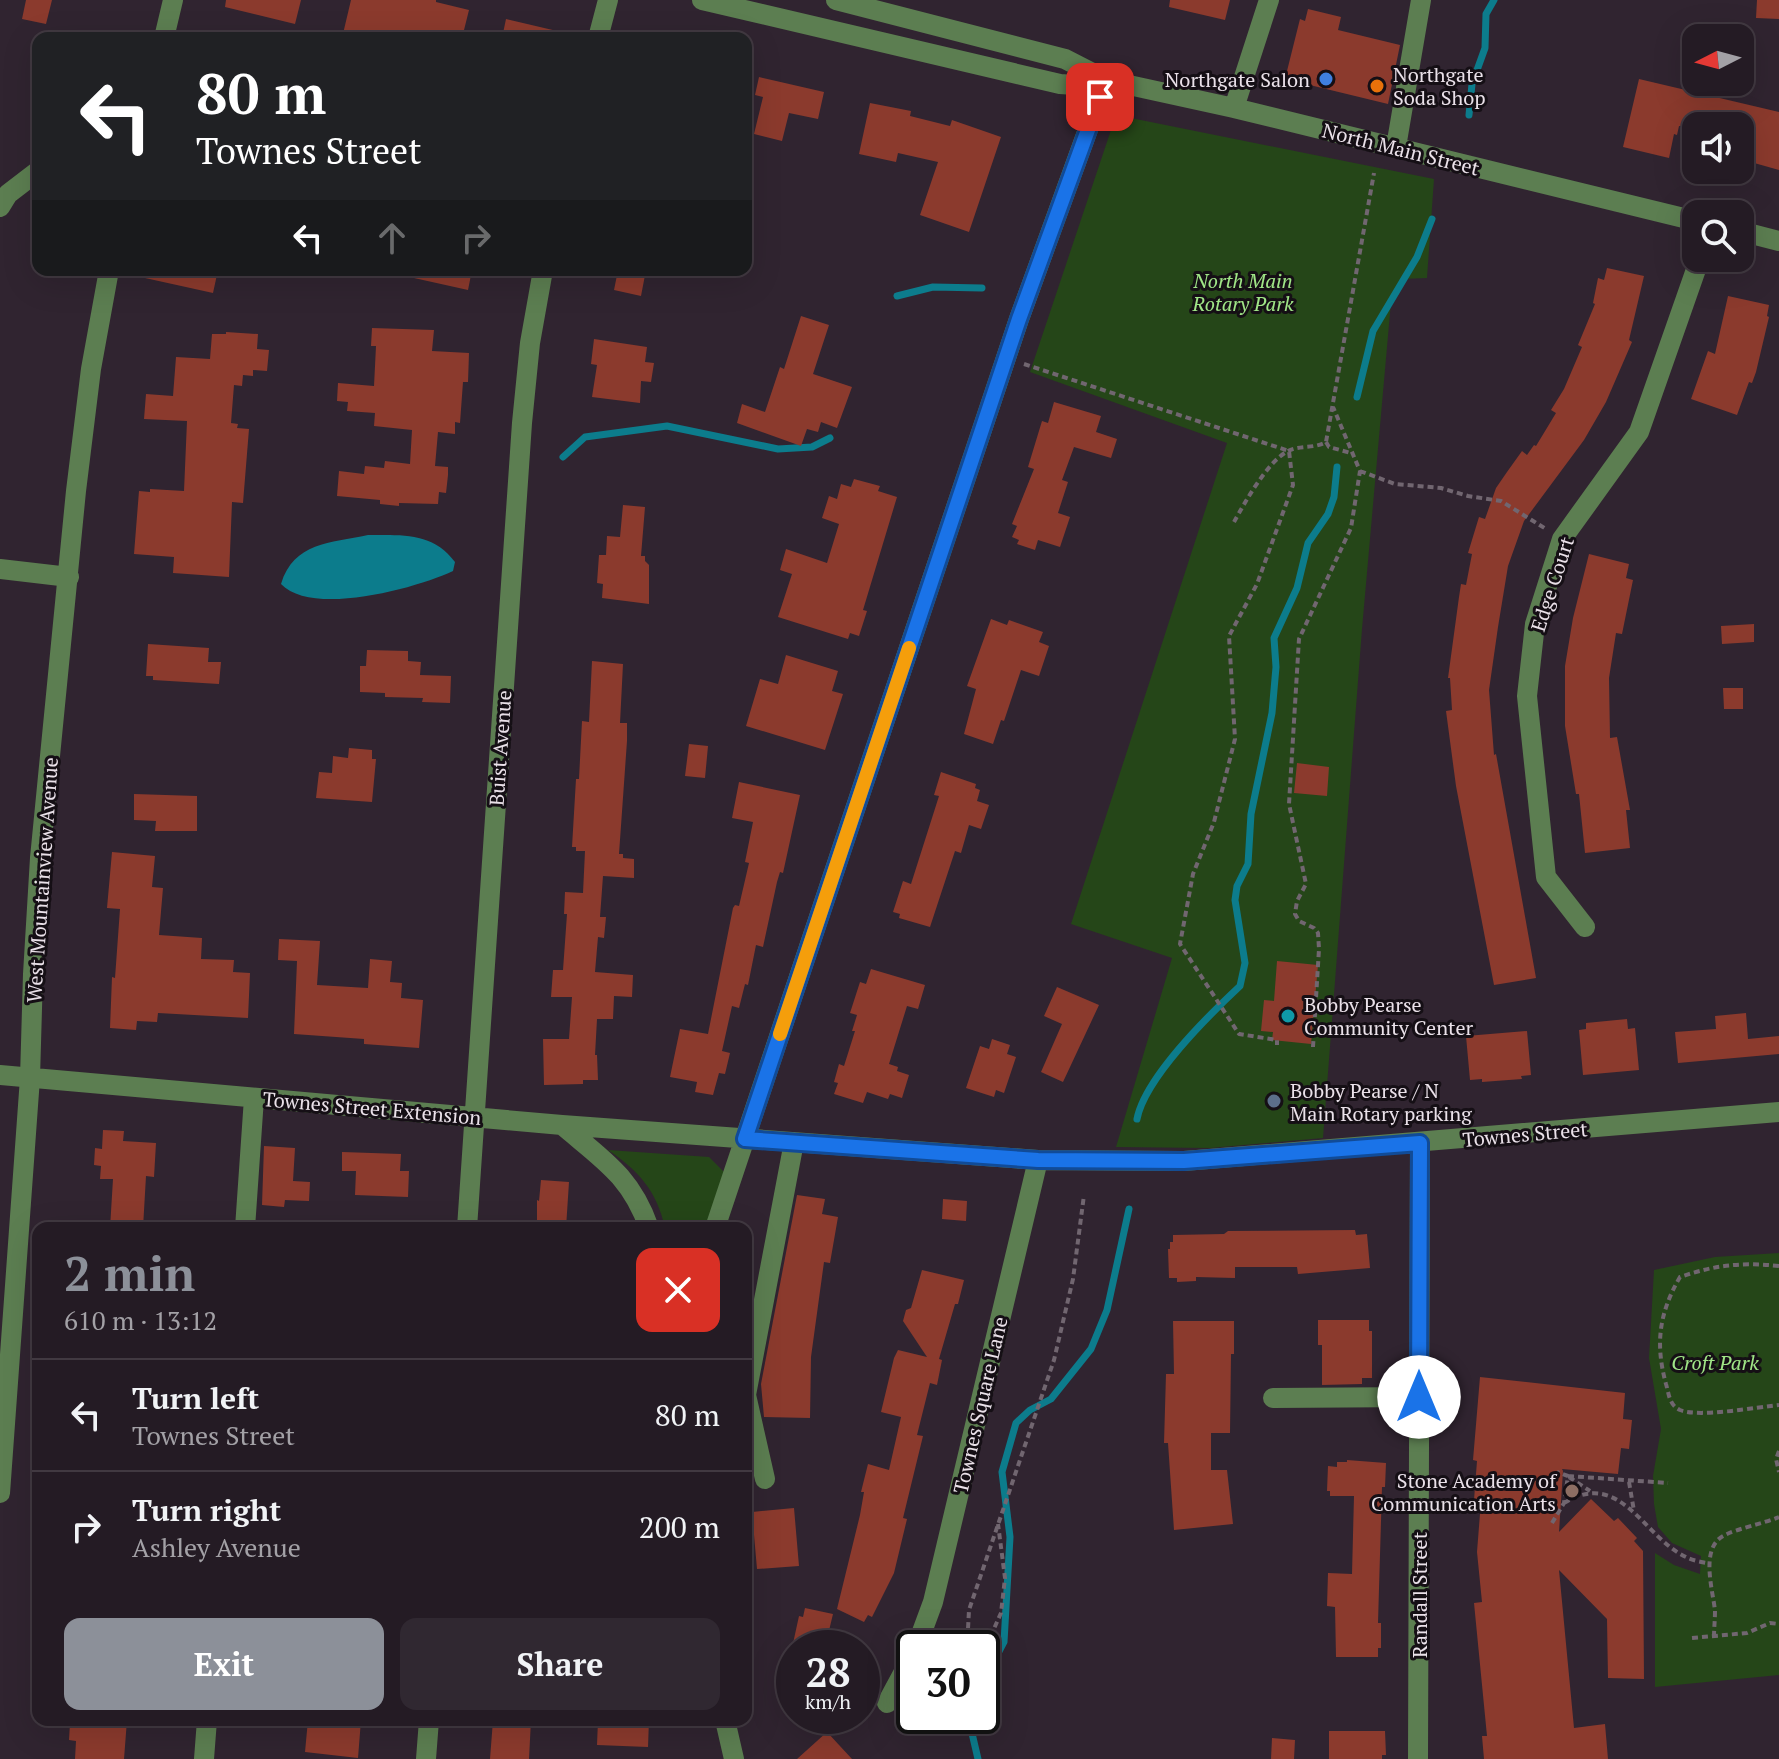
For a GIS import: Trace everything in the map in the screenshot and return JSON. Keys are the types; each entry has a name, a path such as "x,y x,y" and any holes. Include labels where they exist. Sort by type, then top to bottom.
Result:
{"street":[{"path":"165,32 173,0"},
{"path":"600,32 608,0"},
{"name":"North Main Street","path":"702,0 1060,84 1106,80"},
{"name":"North Main Street","path":"836,0 863,3 1065,59 1106,80 1234,108 1682,218"},
{"path":"1234,108 1269,0"},
{"path":"1396,147 1421,0"},
{"path":"856,37 863,3"},
{"path":"717,1222 1006,358 1106,80"},
{"path":"0,207 8,194 32,176"},
{"path":"1754,235 1779,241"},
{"name":"Edge Court","path":"1585,927 1546,877 1527,696 1535,624 1562,539 1639,432 1695,272"},
{"name":"West Mountainview Avenue","path":"0,1493 30,1078 40,858 76,491 91,369 108,276"},
{"name":"Buist Avenue","path":"467,1222 522,423 530,343 542,276"},
{"path":"0,569 69,577"},
{"name":"Townes Street Extension","path":"0,1075 745,1139"},
{"path":"245,1222 254,1098"},
{"name":"Townes Street","path":"745,1139 1038,1160 1184,1161 1779,1112"},
{"path":"562,1125 621,1175 642,1207 647,1222"},
{"path":"752,1363 794,1142"},
{"name":"Randall Street","path":"1418,1759 1420,1143"},
{"name":"Townes Square Lane","path":"923,1630 933,1602 1038,1160"},
{"path":"1273,1398 1419,1397"},
{"path":"752,1422 765,1479"},
{"name":"Townes Square Lane","path":"887,1703 896,1686"},
{"path":"204,1759 207,1726"},
{"path":"426,1759 429,1726"},
{"path":"726,1726 734,1759"}],"path":[{"path":"1353,454 1329,447 1326,442 1374,173"},
{"path":"1006,358 1289,451 1318,447 1326,442"},
{"path":"1313,1047 1320,963 1318,933 1299,921 1295,914 1297,901 1306,884 1289,804 1299,639 1351,528 1360,471 1333,407"},
{"path":"1234,522 1258,480 1289,451"},
{"path":"1277,1045 1277,1040 1239,1034 1180,944 1193,874 1214,822 1235,739 1229,636 1257,584 1293,485 1289,451"},
{"path":"1360,471 1395,484 1441,488 1501,501 1562,539"},
{"path":"968,1630 969,1610 1054,1360 1073,1279 1084,1195"},
{"path":"1779,1266 1755,1263 1713,1266 1680,1277 1667,1299 1659,1338 1663,1373 1671,1403 1681,1411 1705,1412 1779,1405"},
{"path":"1779,1451 1776,1459 1779,1472"},
{"path":"1557,1472 1590,1491 1612,1497 1635,1512 1685,1557 1711,1564"},
{"path":"1568,1476 1668,1483"},
{"path":"1552,1523 1564,1503 1568,1476"},
{"path":"1629,1482 1635,1512"},
{"path":"1564,1503 1590,1491"},
{"path":"1714,1637 1712,1549 1723,1536 1779,1517"},
{"path":"993,1630 1001,1613 1005,1578 998,1522"},
{"path":"1692,1638 1747,1633 1770,1623 1779,1624"}],"green space":[{"name":"North Main Rotary Park","path":"1116,115 1434,179 1427,278 1402,279 1391,302 1323,1138 1210,1148 1116,1147 1172,958 1071,924 1227,443 1030,372"},
{"path":"608,1150 709,1157 725,1173 711,1222 663,1222 651,1192 628,1165"},
{"name":"Croft Park","path":"1779,1253 1779,1675 1655,1687 1655,1553 1674,1565 1700,1574 1701,1556 1672,1543 1658,1527 1654,1504 1653,1476 1661,1429 1649,1358 1654,1270 1715,1257"}],"water":[{"path":"368,535 427,540 455,562 453,571 391,591 340,599 296,594 281,584 287,570 304,552 327,543"}],"building":[{"path":"26,0 52,0 46,24 22,19"},
{"path":"226,0 301,0 295,24 225,7"},
{"path":"351,0 436,0 469,10 464,32 343,32"},
{"path":"1170,0 1230,0 1225,20 1169,7"},
{"path":"1757,0 1779,0 1779,19 1756,18"},
{"path":"1308,9 1341,17 1338,30 1400,45 1388,104 1285,79 1300,19 1305,21"},
{"path":"506,19 557,31 557,32 503,32"},
{"path":"759,77 824,92 818,119 789,113 782,141 754,134 763,97 755,95"},
{"path":"1639,79 1682,89 1682,96 1711,96 1779,112 1779,170 1754,163 1754,112 1682,112 1682,126 1679,126 1677,135 1674,134 1669,158 1623,147"},
{"path":"870,103 911,111 910,116 950,126 952,120 1001,137 969,232 920,215 938,162 898,153 896,162 859,154"},
{"path":"1607,268 1644,276 1629,340 1632,342 1606,402 1584,440 1524,521 1508,566 1498,627 1489,690 1494,755 1536,978 1494,985 1456,786 1446,711 1452,710 1448,678 1461,584 1466,585 1472,554 1468,553 1479,517 1485,519 1496,488 1522,451 1527,455 1536,446 1556,413 1551,410 1582,347 1578,345 1595,304 1598,278 1604,280"},
{"path":"145,276 217,276 213,293"},
{"path":"414,276 471,276 468,290"},
{"path":"617,276 645,276 641,296 614,290"},
{"path":"1728,296 1769,305 1756,372 1737,415 1691,399 1708,351 1715,354"},
{"path":"801,316 829,325 813,374 852,387 837,428 821,422 818,432 807,429 801,446 737,423 742,404 765,412 780,367 784,369"},
{"path":"372,328 434,330 432,351 469,353 468,382 463,382 460,423 455,422 455,434 438,432 435,466 448,467 448,475 446,493 439,492 438,504 399,503 399,506 380,504 380,500 337,496 339,471 364,474 365,466 384,468 385,461 410,464 412,430 374,426 375,413 347,411 348,402 337,401 338,383 374,386 376,346 371,346"},
{"path":"212,334 258,334 257,349 269,350 267,371 253,370 253,376 243,375 242,386 234,385 231,423 238,424 237,428 249,429 243,503 232,502 229,577 173,573 174,557 134,554 139,491 184,491 187,421 144,419 146,394 173,396 176,357 210,359"},
{"path":"594,339 647,347 645,362 654,363 651,382 641,381 640,403 592,397 597,365 591,364"},
{"path":"1054,402 1101,416 1096,432 1117,439 1111,458 1074,447 1062,480 1068,482 1058,513 1070,517 1060,547 1038,540 1035,550 1017,544 1019,540 1012,537 1017,526 1012,524 1034,469 1028,467 1042,421 1048,423"},
{"path":"854,479 880,486 878,491 897,497 863,610 867,611 859,636 850,633 848,639 778,617 792,574 780,570 786,549 827,563 839,524 822,518 829,496 837,499 841,484 851,487"},
{"path":"623,505 645,507 641,556 645,556 649,565 649,604 602,598 603,584 597,583 599,555 606,555 607,536 620,537"},
{"path":"1589,554 1629,564 1626,578 1633,580 1622,634 1616,633 1609,678 1610,738 1617,737 1630,810 1626,810 1630,848 1585,853 1579,794 1576,794 1565,726 1565,666"},
{"path":"991,619 1007,625 1009,620 1043,632 1039,642 1049,646 1039,676 1021,670 993,744 964,734 976,689 967,686"},
{"path":"1754,624 1754,642 1722,644 1721,626"},
{"path":"148,644 209,648 208,662 221,662 219,684 153,680 153,676 146,676"},
{"path":"367,650 408,651 408,661 421,662 420,675 451,676 450,703 422,702 423,698 385,697 385,693 360,692 360,666 366,666"},
{"path":"786,655 838,671 832,691 843,694 825,750 746,726 760,679 778,684"},
{"path":"592,661 623,664 620,723 627,723 627,741 619,854 623,854 623,858 634,859 634,878 603,876 600,917 606,917 604,938 598,937 595,972 633,975 632,997 614,996 613,1019 597,1019 595,1055 598,1080 583,1080 583,1084 544,1085 543,1039 569,1039 572,997 551,997 553,970 563,970 567,914 564,914 565,892 583,893 585,851 576,851 576,847 572,847 582,721 589,722"},
{"path":"1723,688 1743,688 1743,709 1724,709"},
{"path":"689,744 708,746 705,778 685,776"},
{"path":"349,748 372,750 372,759 376,759 372,802 316,798 319,772 332,773 333,756 348,758"},
{"path":"1297,763 1329,767 1327,796 1294,793"},
{"path":"941,772 976,784 975,788 980,790 977,801 989,805 981,829 969,825 961,853 955,851 930,927 899,918 900,914 893,912 903,881 911,884 939,796 934,795"},
{"path":"739,782 800,795 763,947 756,945 748,985 745,984 739,1008 732,1006 722,1051 730,1053 725,1074 719,1073 713,1095 695,1092 697,1082 670,1077 680,1029 708,1034 733,908 739,906 749,863 745,862 753,822 732,818"},
{"path":"134,794 197,796 197,831 155,831 156,821 134,820"},
{"path":"112,852 155,856 152,887 163,888 159,935 202,938 201,959 234,960 233,972 250,973 248,1018 158,1013 157,1022 137,1021 136,1030 110,1028 120,909 107,908"},
{"path":"279,939 320,941 317,985 368,988 370,959 392,961 390,982 402,983 401,998 423,1000 419,1048 364,1044 364,1039 294,1034 297,961 278,960"},
{"name":"Bobby Pearse Community Center","path":"1277,961 1318,965 1311,1044 1272,1040 1273,1032 1261,1031 1264,1000 1274,1001"},
{"path":"871,969 925,985 918,1009 907,1006 889,1064 909,1075 902,1098 890,1094 888,1099 867,1092 863,1103 834,1094 838,1083 834,1082 839,1064 844,1066 855,1031 852,1031 857,1015 850,1013 860,982 866,984"},
{"path":"1057,987 1099,1005 1063,1082 1041,1072 1062,1024 1044,1016"},
{"path":"1746,1013 1748,1039 1779,1036 1779,1054 1678,1063 1675,1032 1716,1029 1715,1016"},
{"path":"1627,1019 1628,1029 1635,1028 1639,1070 1583,1075 1579,1030 1586,1029 1586,1023"},
{"path":"1527,1031 1531,1075 1521,1076 1522,1079 1470,1080 1466,1036"},
{"path":"992,1039 1010,1045 1007,1054 1016,1057 1004,1093 996,1090 994,1097 966,1088 980,1046 989,1049"},
{"path":"103,1130 124,1131 123,1141 156,1143 154,1177 146,1176 143,1222 110,1222 113,1179 100,1179 101,1166 94,1165 95,1148 102,1149"},
{"path":"264,1146 295,1148 293,1181 310,1182 309,1201 285,1200 284,1207 262,1205"},
{"path":"342,1152 401,1154 400,1171 409,1171 408,1197 355,1195 356,1171 342,1171"},
{"path":"541,1180 569,1182 566,1222 537,1222"},
{"path":"797,1195 825,1199 822,1214 838,1217 830,1263 824,1262 811,1357 810,1418 764,1417 761,1384"},
{"path":"943,1199 967,1201 966,1221 942,1219"},
{"path":"1355,1230 1356,1235 1367,1234 1370,1268 1298,1274 1297,1267 1235,1267 1235,1278 1196,1277 1196,1281 1177,1282 1177,1278 1169,1278 1168,1249 1173,1235 1224,1234 1228,1231"},
{"path":"922,1270 964,1280 939,1359 942,1360 937,1385 930,1383 917,1435 923,1436 903,1518 907,1519 894,1573 872,1617 868,1615 864,1622 837,1609 860,1515 864,1492 861,1492 868,1464 889,1470 901,1417 881,1412 894,1358 898,1350 927,1357 903,1321 906,1310 911,1308"},
{"path":"1318,1320 1369,1320 1369,1331 1372,1331 1372,1378 1362,1378 1362,1384 1322,1385 1322,1345 1318,1345"},
{"path":"1173,1321 1234,1321 1230,1433 1211,1433 1211,1470 1227,1470 1233,1524 1174,1530 1168,1443 1164,1443 1166,1374 1174,1374"},
{"path":"1480,1377 1625,1393 1623,1419 1632,1420 1629,1449 1621,1448 1618,1474 1562,1469 1559,1532 1591,1499 1614,1521 1618,1518 1637,1538 1634,1541 1643,1551 1644,1679 1608,1678 1607,1619 1559,1570 1574,1728 1605,1724 1608,1759 1484,1759 1482,1736 1487,1736 1474,1603 1482,1602 1477,1552 1481,1501 1474,1500 1477,1461 1473,1460"},
{"path":"1337,1462 1386,1463 1385,1487 1382,1487 1378,1623 1381,1623 1381,1648 1378,1648 1378,1657 1336,1657 1335,1607 1327,1606 1328,1573 1352,1574 1354,1496 1330,1496 1330,1491 1327,1491 1328,1466 1337,1467"},
{"path":"794,1508 799,1566 757,1569 752,1512"},
{"path":"805,1608 833,1614 829,1630 796,1630 799,1616 803,1617"},
{"path":"70,1726 127,1726 124,1759 75,1759 76,1741 69,1740"},
{"path":"307,1726 361,1726 358,1758 305,1752"},
{"path":"493,1726 531,1726 529,1759 490,1759"},
{"path":"598,1726 649,1726 648,1747 597,1745"},
{"path":"1329,1731 1385,1731 1386,1755 1382,1755 1382,1759 1329,1759"},
{"path":"825,1734 829,1734 852,1759 797,1759"},
{"path":"1272,1738 1295,1740 1294,1759 1271,1759"}],"waterway":[{"path":"1469,115 1472,84 1485,48 1486,14 1494,0"},
{"path":"1357,397 1373,331 1417,257 1432,219"},
{"path":"897,296 933,287 982,288"},
{"path":"563,457 585,437 667,426 778,449 812,447 830,438"},
{"path":"1137,1119 1142,1103 1165,1067 1240,986 1245,963 1235,900 1237,886 1248,864 1251,814 1272,713 1276,667 1274,638 1297,588 1308,543 1328,514 1334,497 1337,467"},
{"path":"1000,1650 1004,1642 1010,1537 1002,1472 1016,1423 1030,1410 1051,1399 1091,1349 1107,1310 1129,1209"},
{"path":"972,1734 978,1759"}],"slow traffic":[{"path":"780,1034 909,648"}],"place":[{"name":"Northgate Salon","path":"1326,79"},
{"name":"Northgate Soda Shop","path":"1377,86"},
{"name":"Bobby Pearse Community Center","path":"1288,1016"},
{"name":"Bobby Pearse / N Main Rotary parking","path":"1274,1101"},
{"name":"Stone Academy of Communication Arts","path":"1572,1491"}],"route":[{"path":"1100,97 1019,319 745,1139 1038,1160 1184,1161 1420,1143 1419,1397"}]}
